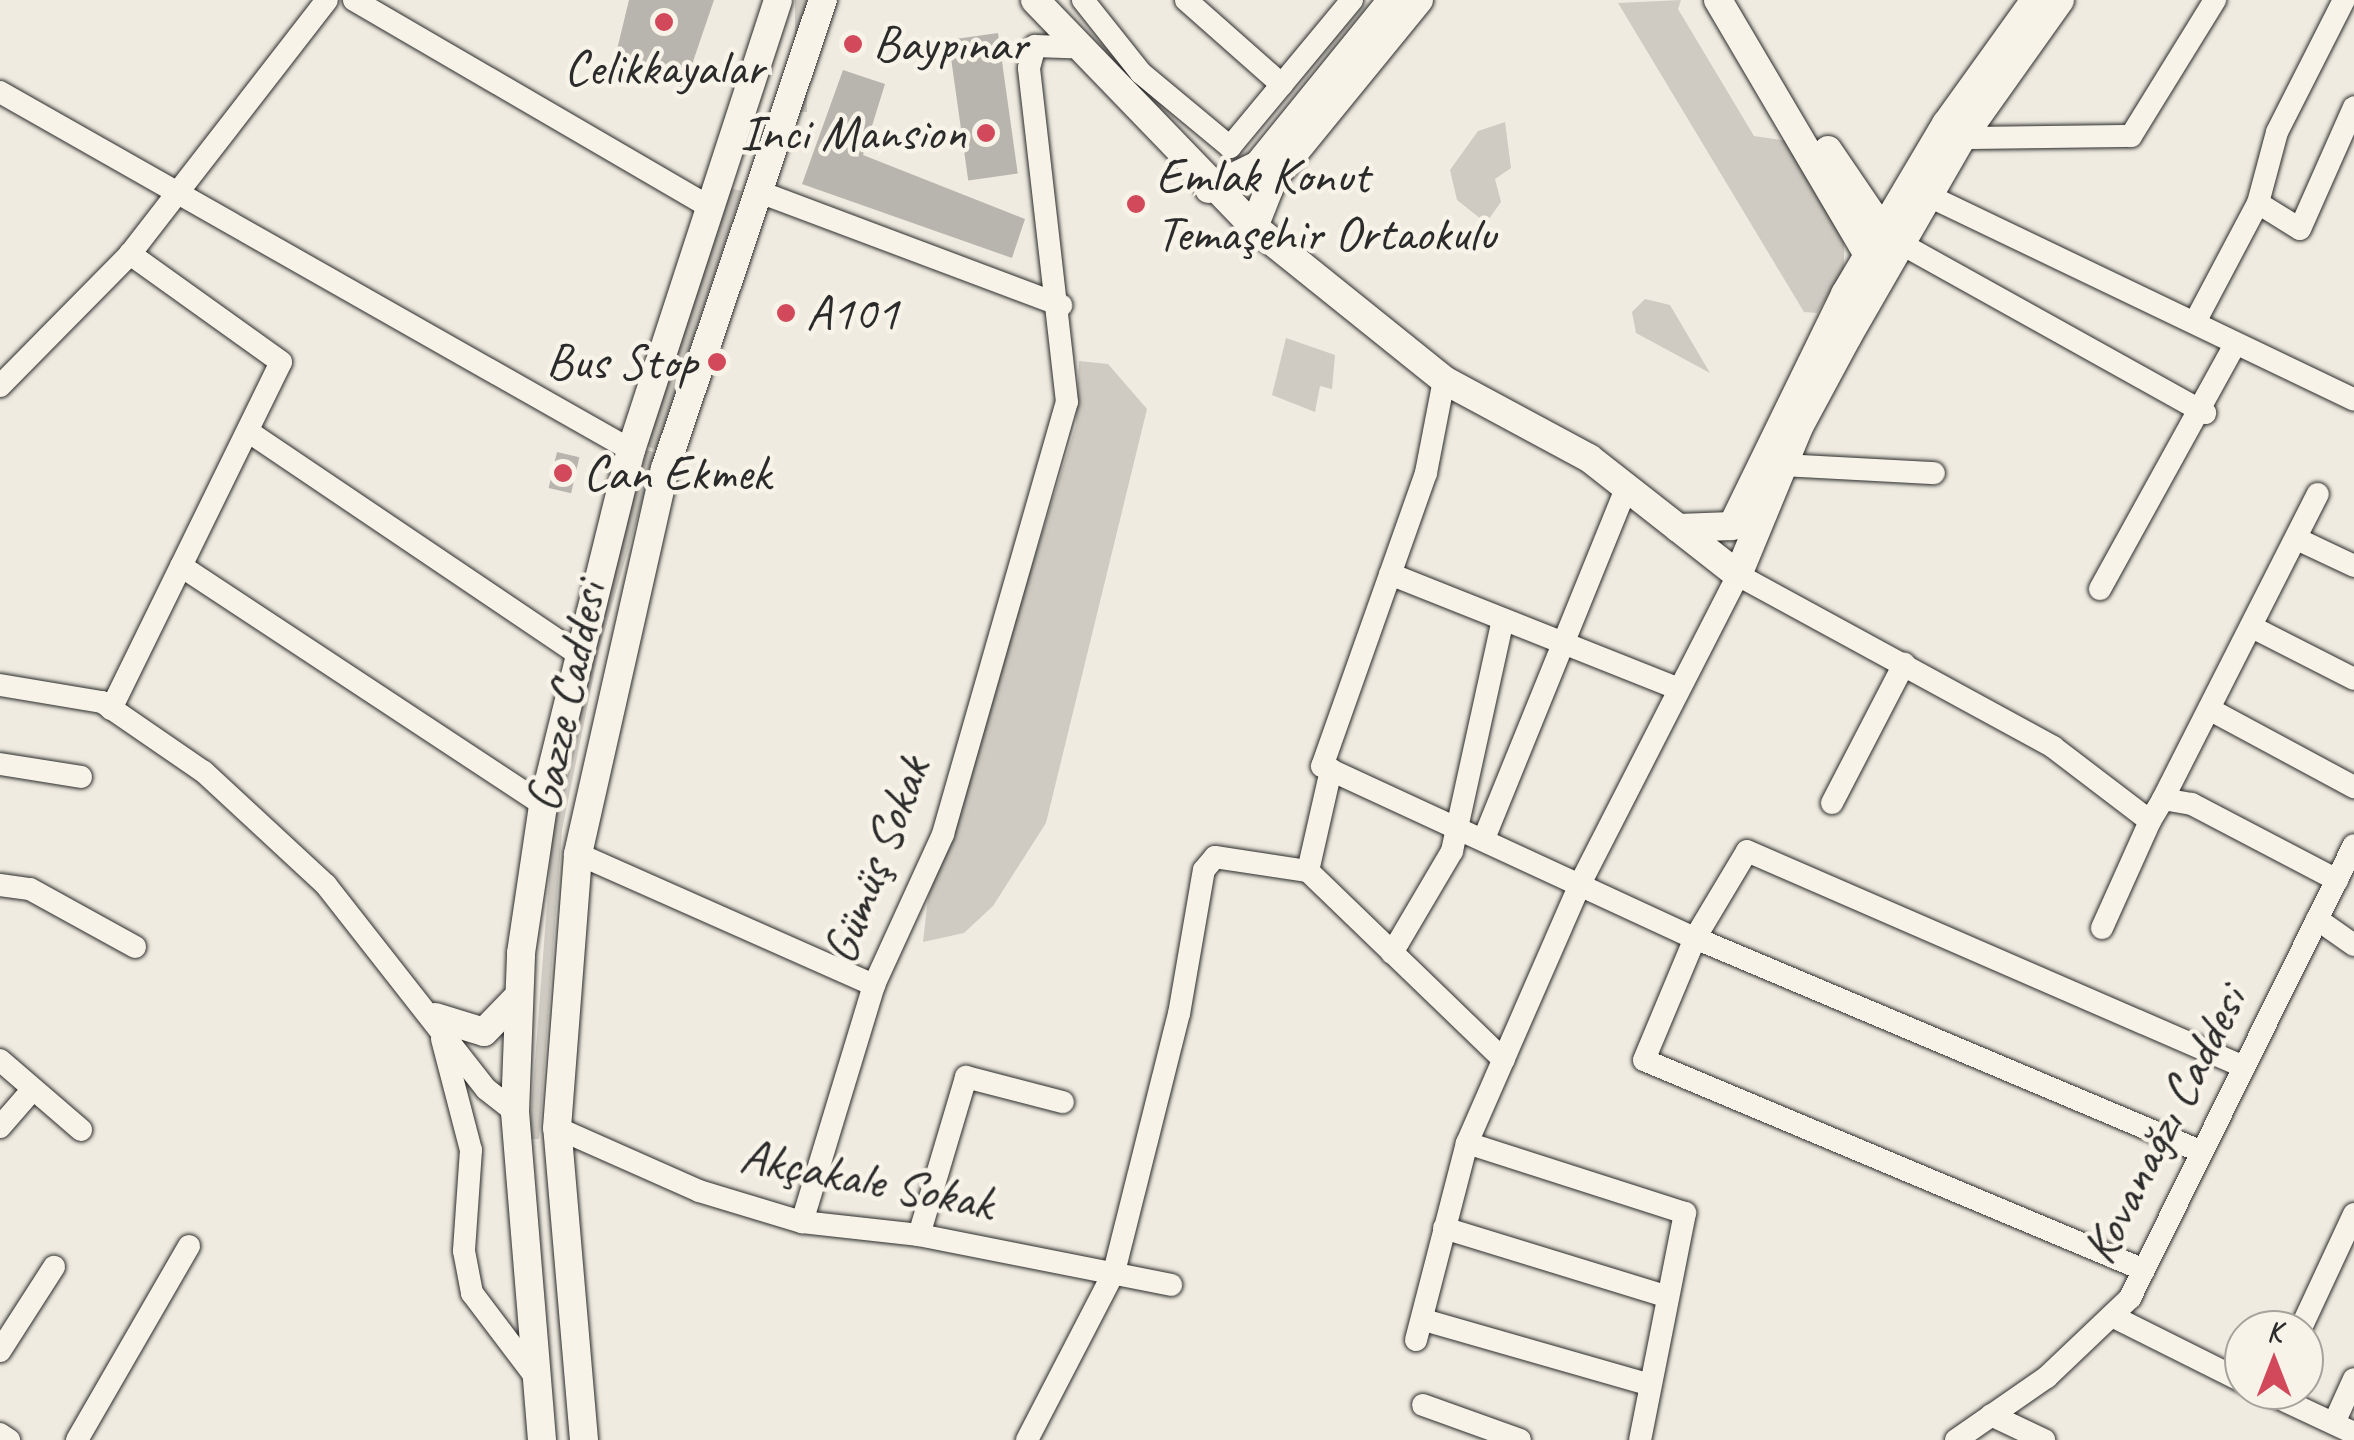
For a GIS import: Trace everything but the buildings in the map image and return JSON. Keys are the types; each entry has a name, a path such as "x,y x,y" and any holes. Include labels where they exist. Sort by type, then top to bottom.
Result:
{"main road":[{"name":"Gazze Caddesi","path":"542,1440 530,1371 515,1112 518,997 543,805 574,652 630,450 778,0"},
{"name":"Gazze Caddesi","path":"584,1440 557,1128 578,854 665,469 822,0"},
{"path":"1034,0 1071,47 1209,189 1254,227 1444,380 1627,487 1738,575"},
{"path":"1209,189 1258,164 1392,0"},
{"path":"1254,227 1273,178 1419,0"},
{"path":"1718,0 1884,245"},
{"path":"1740,0 1884,245"},
{"path":"1738,575 1743,532 1884,245 2036,0"},
{"path":"1743,532 1784,465 1884,245 1929,196 1962,138 2060,0"},
{"path":"1678,528 1743,532"},
{"path":"435,1016 484,1032 518,997"}],"street":[{"path":"0,386 130,254 326,0"},
{"path":"354,0 712,208"},
{"path":"1084,0 1141,73 1230,147 1343,3"},
{"path":"1186,0 1282,85"},
{"path":"1962,138 2131,136 2214,0"},
{"path":"2195,322 2258,203 2277,132 2350,1"},
{"name":"Gümüş Sokak","path":"802,1222 874,985 943,834 1067,402 1061,305 1029,68 1035,46 1071,47"},
{"path":"0,92 182,191 630,450"},
{"path":"2258,203 2300,229 2354,108"},
{"path":"757,191 1061,305"},
{"path":"1929,196 2354,400"},
{"path":"1884,245 2205,413"},
{"path":"111,708 252,434 281,362 130,254"},
{"path":"2100,590 2205,413 2234,344"},
{"path":"1444,380 1426,473 1331,724 1322,766 1485,836 1696,938 2202,1152"},
{"path":"252,434 574,652"},
{"path":"1784,465 1934,473"},
{"path":"1485,836 1627,487"},
{"path":"2102,928 2150,821 2318,494"},
{"path":"2297,538 2354,566"},
{"path":"182,566 543,805"},
{"path":"1390,574 1677,688"},
{"path":"1650,1385 1420,1330 1466,1144 1581,882 1738,575 2053,746 2150,821"},
{"path":"1392,953 1460,825 1503,620"},
{"path":"2252,628 2354,679"},
{"path":"1832,803 1904,664"},
{"path":"0,685 111,708 204,772 326,885 435,1016 486,1088 515,1112"},
{"path":"2209,708 2354,787"},
{"path":"0,764 82,777"},
{"path":"1308,872 1332,770"},
{"path":"2163,799 2192,804 2337,880"},
{"name":"Kovanağzı Caddesi","path":"1956,1440 2112,1316 2144,1270 2354,845"},
{"path":"2144,1270 1644,1060 1696,938 1747,850 2244,1067"},
{"path":"578,854 874,985"},
{"path":"1038,1437 1114,1272 1179,1014 1204,870 1215,857 1308,872 1504,1060"},
{"path":"0,885 30,889 135,947"},
{"path":"2317,919 2354,945"},
{"path":"435,1016 471,1150 464,1250 472,1293 530,1371"},
{"path":"0,1060 81,1130"},
{"path":"919,1235 966,1077 1064,1102"},
{"path":"0,1127 33,1089"},
{"name":"Akçakale Sokak","path":"557,1128 699,1191 802,1222 919,1235 1171,1285"},
{"path":"1466,1144 1685,1214 1662,1296 1640,1440"},
{"path":"2309,1310 2354,1214"},
{"path":"1444,1228 1662,1296"},
{"path":"76,1440 189,1246"},
{"path":"0,1351 54,1266"},
{"path":"2112,1316 2224,1372"},
{"path":"2303,1410 2342,1431 2354,1379"},
{"path":"1423,1405 1514,1439"},
{"path":"1992,1415 2044,1440"},
{"path":"0,1434 8,1440"}],"shaded area":[{"path":"795,0 807,0 807,112 795,112"},
{"path":"1681,0 1678,9 1754,136 1788,141 1844,241 1844,269 1817,313 1804,312 1618,3"},
{"path":"1505,122 1511,168 1495,179 1501,202 1486,223 1457,200 1450,170 1478,131"},
{"path":"730,188 742,191 656,450 647,446"},
{"path":"1645,299 1670,305 1710,373 1636,333 1632,312"},
{"path":"1286,338 1335,355 1332,389 1320,386 1315,412 1272,395"},
{"path":"1079,361 1108,364 1147,409 1046,823 993,906 964,933 923,942 928,898 1076,425"},
{"path":"647,450 656,453 599,650 562,830 539,1139 529,1139 553,826 590,649"}],"place":[{"name":"Celikkayalar","path":"664,22"},
{"name":"Baypınar","path":"853,44"},
{"name":"Inci Mansion","path":"986,133"},
{"name":"Emlak Konut Temaşehir Ortaokulu","path":"1136,204"},
{"name":"A101","path":"786,313"},
{"name":"Bus Stop","path":"717,362"},
{"name":"Can Ekmek","path":"563,473"}]}
